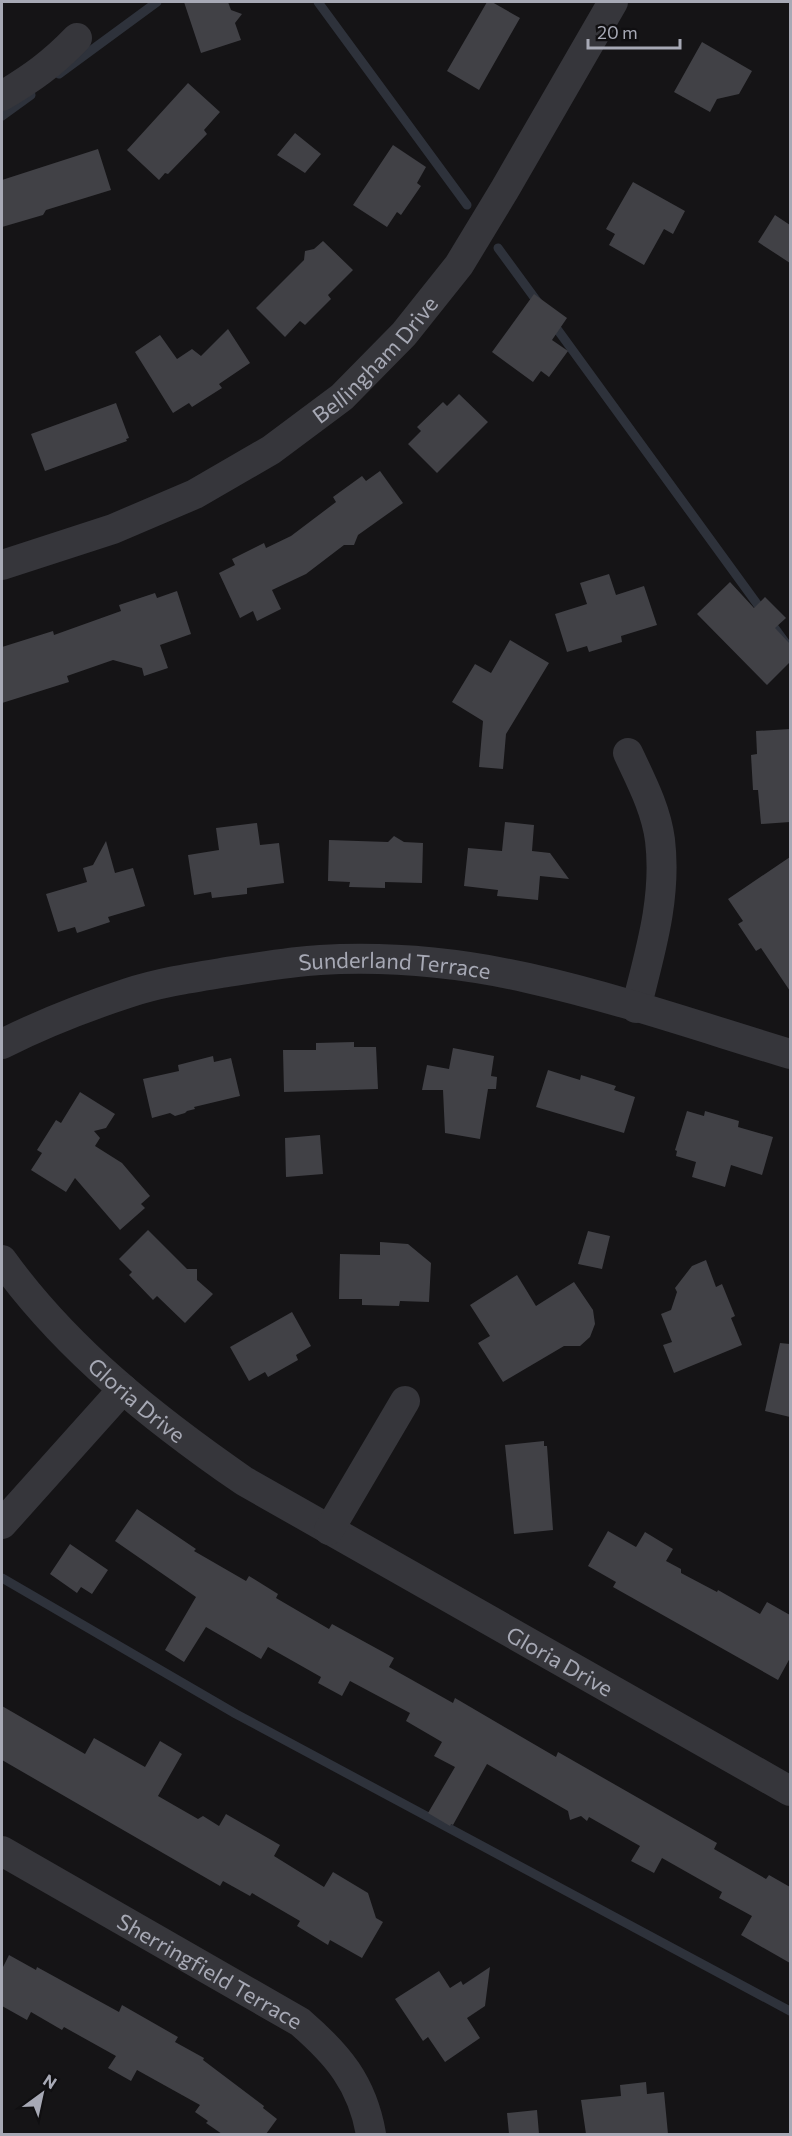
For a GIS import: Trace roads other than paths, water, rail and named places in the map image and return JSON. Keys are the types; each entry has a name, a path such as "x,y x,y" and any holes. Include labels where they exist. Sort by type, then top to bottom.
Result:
{"street":[{"name":"Bellingham Drive","path":"2,565 113,529 195,494 272,450 342,397 404,334 459,265 613,2"},
{"path":"2,96 39,74 77,38"},
{"path":"628,753 649,799 660,839 662,888 659,916 636,1008"},
{"name":"Sunderland Terrace","path":"2,1044 30,1030 138,990 186,979 272,965 320,960 369,959 474,968 538,981 790,1054"},
{"name":"Gloria Drive","path":"2,1260 22,1288 99,1369 190,1444 244,1480 329,1530 790,1791"},
{"path":"2,1524 123,1389"},
{"path":"329,1530 405,1401"},
{"name":"Sherringfield Terrace","path":"2,1851 300,2022 324,2043 345,2068 362,2096 371,2134"}],"waterway":[{"path":"59,74 157,2"},
{"path":"318,2 467,205"},
{"path":"2,116 31,95"},
{"path":"498,248 539,304"},
{"path":"552,322 790,649"},
{"path":"2,1578 236,1714 790,2011"}]}
